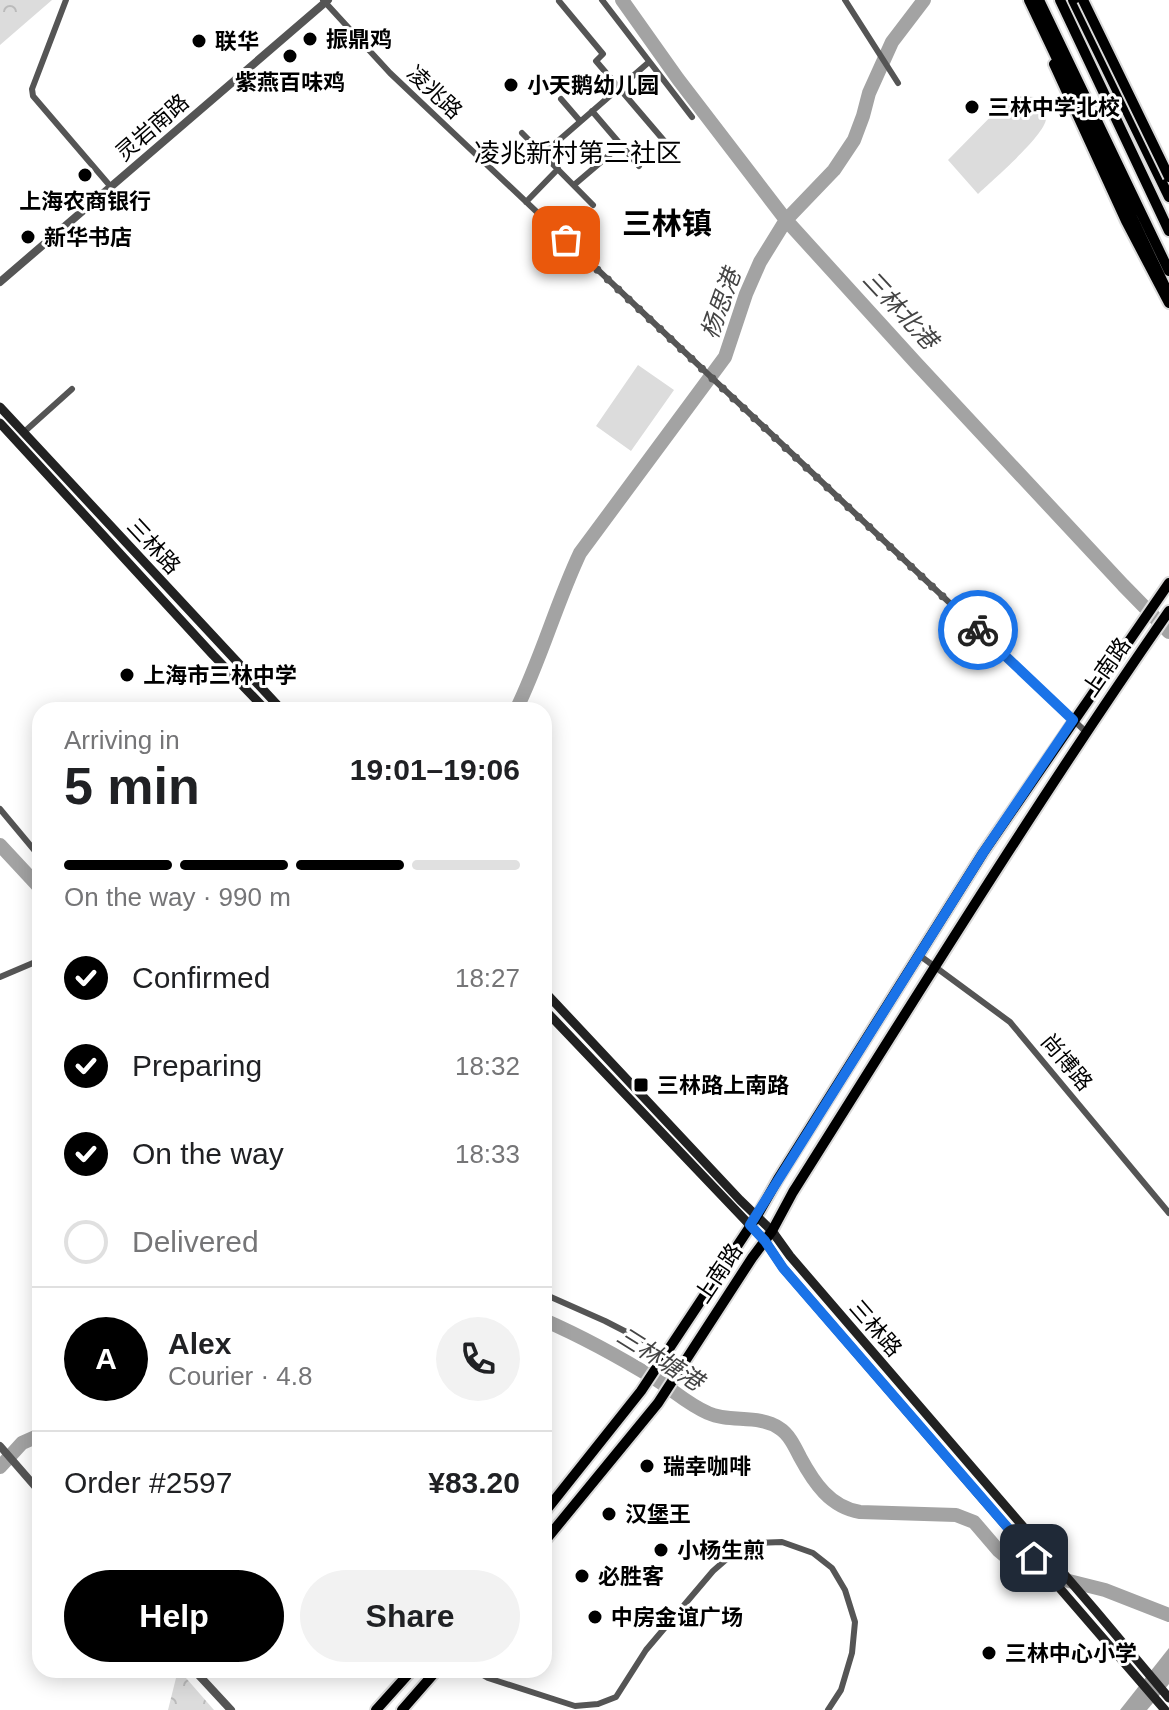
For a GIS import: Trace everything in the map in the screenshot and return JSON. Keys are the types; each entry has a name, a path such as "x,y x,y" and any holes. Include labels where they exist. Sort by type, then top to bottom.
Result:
{"main road":[{"path":"1027,0 1169,295"},
{"path":"1027,0 1126,221 1169,303"},
{"path":"1039,0 1169,271"},
{"path":"1060,0 1169,231"},
{"path":"1073,0 1169,197"},
{"path":"1083,0 1169,174"},
{"name":"三林路","path":"0,407 275,702"},
{"name":"三林路","path":"0,423 258,702"},
{"name":"上南路","path":"552,1503 641,1391 754,1221 983,853 1169,583"},
{"name":"上南路","path":"552,1532 658,1403 772,1231 793,1192 935,966 1086,732 1169,611"},
{"name":"三林路","path":"552,1000 754,1221 783,1268 1165,1710"},
{"name":"三林路","path":"552,1017 754,1221 772,1231 790,1256 1169,1698"},
{"path":"376,1710 405,1678"},
{"path":"402,1710 430,1678"}],"street":[{"path":"66,0 32,89 33,96 111,187"},
{"path":"602,0 692,117"},
{"path":"845,0 898,83"},
{"name":"灵岩南路","path":"0,282 326,1"},
{"name":"凌兆路","path":"326,1 390,73 1086,732"},
{"path":"559,1 603,54 596,61 666,143"},
{"path":"543,154 649,62"},
{"path":"561,99 580,121"},
{"path":"592,111 639,166"},
{"path":"522,133 593,205"},
{"path":"574,185 621,145"},
{"path":"526,202 558,169"},
{"path":"23,433 72,389"},
{"path":"0,809 32,847"},
{"name":"尚博路","path":"919,955 1010,1022 1169,1213"},
{"path":"0,977 32,963"},
{"path":"552,1298 642,1340"},
{"path":"0,1446 32,1483"},
{"path":"488,1678 575,1706 599,1707 616,1697 646,1650 713,1571 729,1557 758,1543 782,1542 813,1553 832,1568 845,1590 855,1622 852,1653 841,1690 828,1710"},
{"path":"201,1678 231,1710"}],"green space":[{"path":"0,0 52,0 0,45"},
{"path":"1034,97 1044,109 1046,119 1043,126 1017,158 978,194 948,160 1008,99"},
{"path":"638,365 674,390 631,451 596,426"},
{"path":"176,1678 186,1678 214,1710 168,1710"}],"shaded area":[{"path":"1169,1648 1169,1684 1147,1710 1120,1710"}],"waterway":[{"name":"三林北港","path":"622,0 786,220 1169,632"},
{"name":"杨思港","path":"519,702 580,553 725,357 760,262 786,220 834,170 854,140 869,93 892,42 924,0"},
{"name":"三林塘港","path":"0,845 32,879"},
{"name":"三林塘港","path":"552,1324 616,1356 708,1413 725,1418 762,1421 779,1428 791,1441 817,1485 840,1505 860,1512 956,1515 974,1522 998,1550 1021,1569 1105,1590 1169,1615"},
{"path":"0,1467 22,1443 32,1439"}],"way so far":[{"path":"566,240 978,630"}],"place":[{"name":"振鼎鸡","path":"310,39"},
{"name":"联华","path":"199,41"},
{"name":"紫燕百味鸡","path":"290,56"},
{"name":"小天鹅幼儿园","path":"511,85"},
{"name":"三林中学北校","path":"972,107"},
{"name":"上海农商银行","path":"85,175"},
{"name":"新华书店","path":"28,237"},
{"name":"上海市三林中学","path":"127,675"},
{"name":"三林路上南路","path":"641,1085"},
{"name":"瑞幸咖啡","path":"647,1466"},
{"name":"汉堡王","path":"609,1514"},
{"name":"小杨生煎","path":"661,1550"},
{"name":"必胜客","path":"582,1576"},
{"name":"中房金谊广场","path":"595,1617"},
{"name":"三林中心小学","path":"989,1653"}],"district":[{"name":"凌兆新村第三社区","path":"578,153"},
{"name":"三林镇","path":"667,224"}],"route":[{"path":"978,630 1073,720 983,853 750,1225 783,1268 1034,1558"}]}
